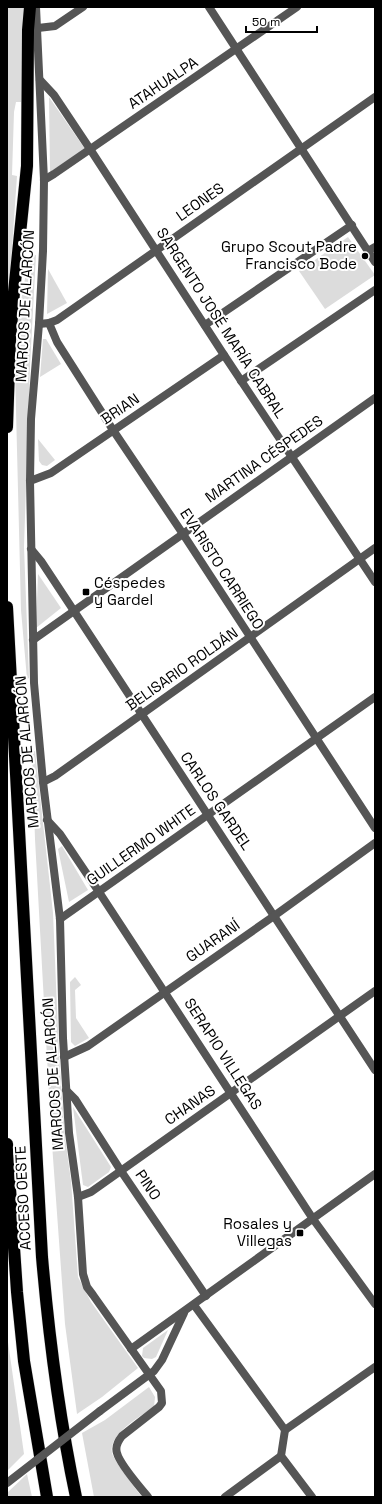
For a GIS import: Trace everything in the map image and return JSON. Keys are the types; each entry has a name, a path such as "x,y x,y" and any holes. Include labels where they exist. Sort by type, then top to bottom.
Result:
{"highway":[{"path":"7,427 10,340 27,166 28,30 30,7"},
{"name":"ACCESO OESTE","path":"7,607 42,1257 52,1361 76,1497"},
{"name":"ACCESO OESTE","path":"7,1144 17,1292 24,1362 47,1497"}],"street":[{"name":"MARCOS DE ALARCÓN","path":"36,7 44,180 39,324 32,419 30,481 34,683 47,820 60,919 66,1090 78,1197 85,1280 93,1295 161,1391 162,1403 156,1410 122,1436 116,1448 120,1460 148,1497"},
{"path":"38,28 55,26 83,7"},
{"path":"209,7 352,225 372,249 375,262"},
{"name":"ATAHUALPA","path":"44,180 237,50 297,7"},
{"name":"SARGENTO JOSÉ MARÍA CABRAL","path":"40,80 54,95 157,250 241,381 375,582"},
{"name":"LEONES","path":"39,324 57,320 375,97"},
{"path":"205,326 352,225"},
{"path":"241,381 375,290"},
{"name":"EVARISTO CARRIEGO","path":"49,323 57,342 113,430 183,534 375,828"},
{"name":"BRIAN","path":"30,481 51,473 224,355"},
{"name":"MARTINA CÉSPEDES","path":"33,640 375,398"},
{"name":"BELISARIO ROLDÁN","path":"43,782 55,776 375,548"},
{"name":"CARLOS GARDEL","path":"31,549 41,561 375,1070"},
{"name":"GUILLERMO WHITE","path":"60,919 375,697"},
{"name":"SERAPIO VILLEGAS","path":"47,820 60,834 166,992 313,1219 375,1304"},
{"name":"GUARANÍ","path":"64,1057 88,1046 274,916 375,843"},
{"name":"CHANAS","path":"78,1197 91,1192 375,991"},
{"name":"PINO","path":"66,1090 75,1099 121,1171 206,1296"},
{"path":"131,1349 375,1174"},
{"path":"194,1305 285,1430 281,1456 225,1497"},
{"path":"7,1483 150,1374 162,1360 184,1312"},
{"path":"285,1430 375,1366"},
{"path":"281,1456 312,1497"}],"shaded area":[{"path":"7,7 27,7 22,102 16,102 14,112 12,175 17,176 7,320"},
{"path":"49,97 85,149 50,172"},
{"path":"348,237 375,275 325,309 299,271"},
{"path":"36,255 30,366 24,547 29,678 27,679 21,610 15,370 18,318 29,256"},
{"path":"48,269 67,303 47,314"},
{"path":"43,339 46,339 61,364 40,377"},
{"path":"38,439 55,460 47,466 42,465 39,461"},
{"path":"38,574 61,608 36,628"},
{"path":"35,751 53,913 59,1055 65,1137 71,1181 78,1277 91,1302 138,1368 102,1397 77,1414 65,1324 51,1130 35,839 32,752"},
{"path":"62,846 88,890 69,902 58,849"},
{"path":"75,977 81,985 75,990 76,1018 89,1038 75,1046 71,1042 70,982"},
{"path":"73,1107 111,1167 109,1172 88,1187 83,1185"},
{"path":"168,1330 156,1357 152,1359 144,1358 142,1356 143,1348"},
{"path":"7,1335 24,1454 7,1471"},
{"path":"149,1387 155,1397 154,1407 134,1420 120,1432 112,1446 112,1453 114,1457 142,1497 94,1497 82,1433 105,1420"},
{"path":"27,1474 32,1497 7,1497 7,1493"}],"place":[{"name":"Grupo Scout Padre Francisco Bode","path":"365,256"},
{"name":"Céspedes y Gardel","path":"86,592"},
{"name":"Rosales y Villegas","path":"300,1233"}]}
